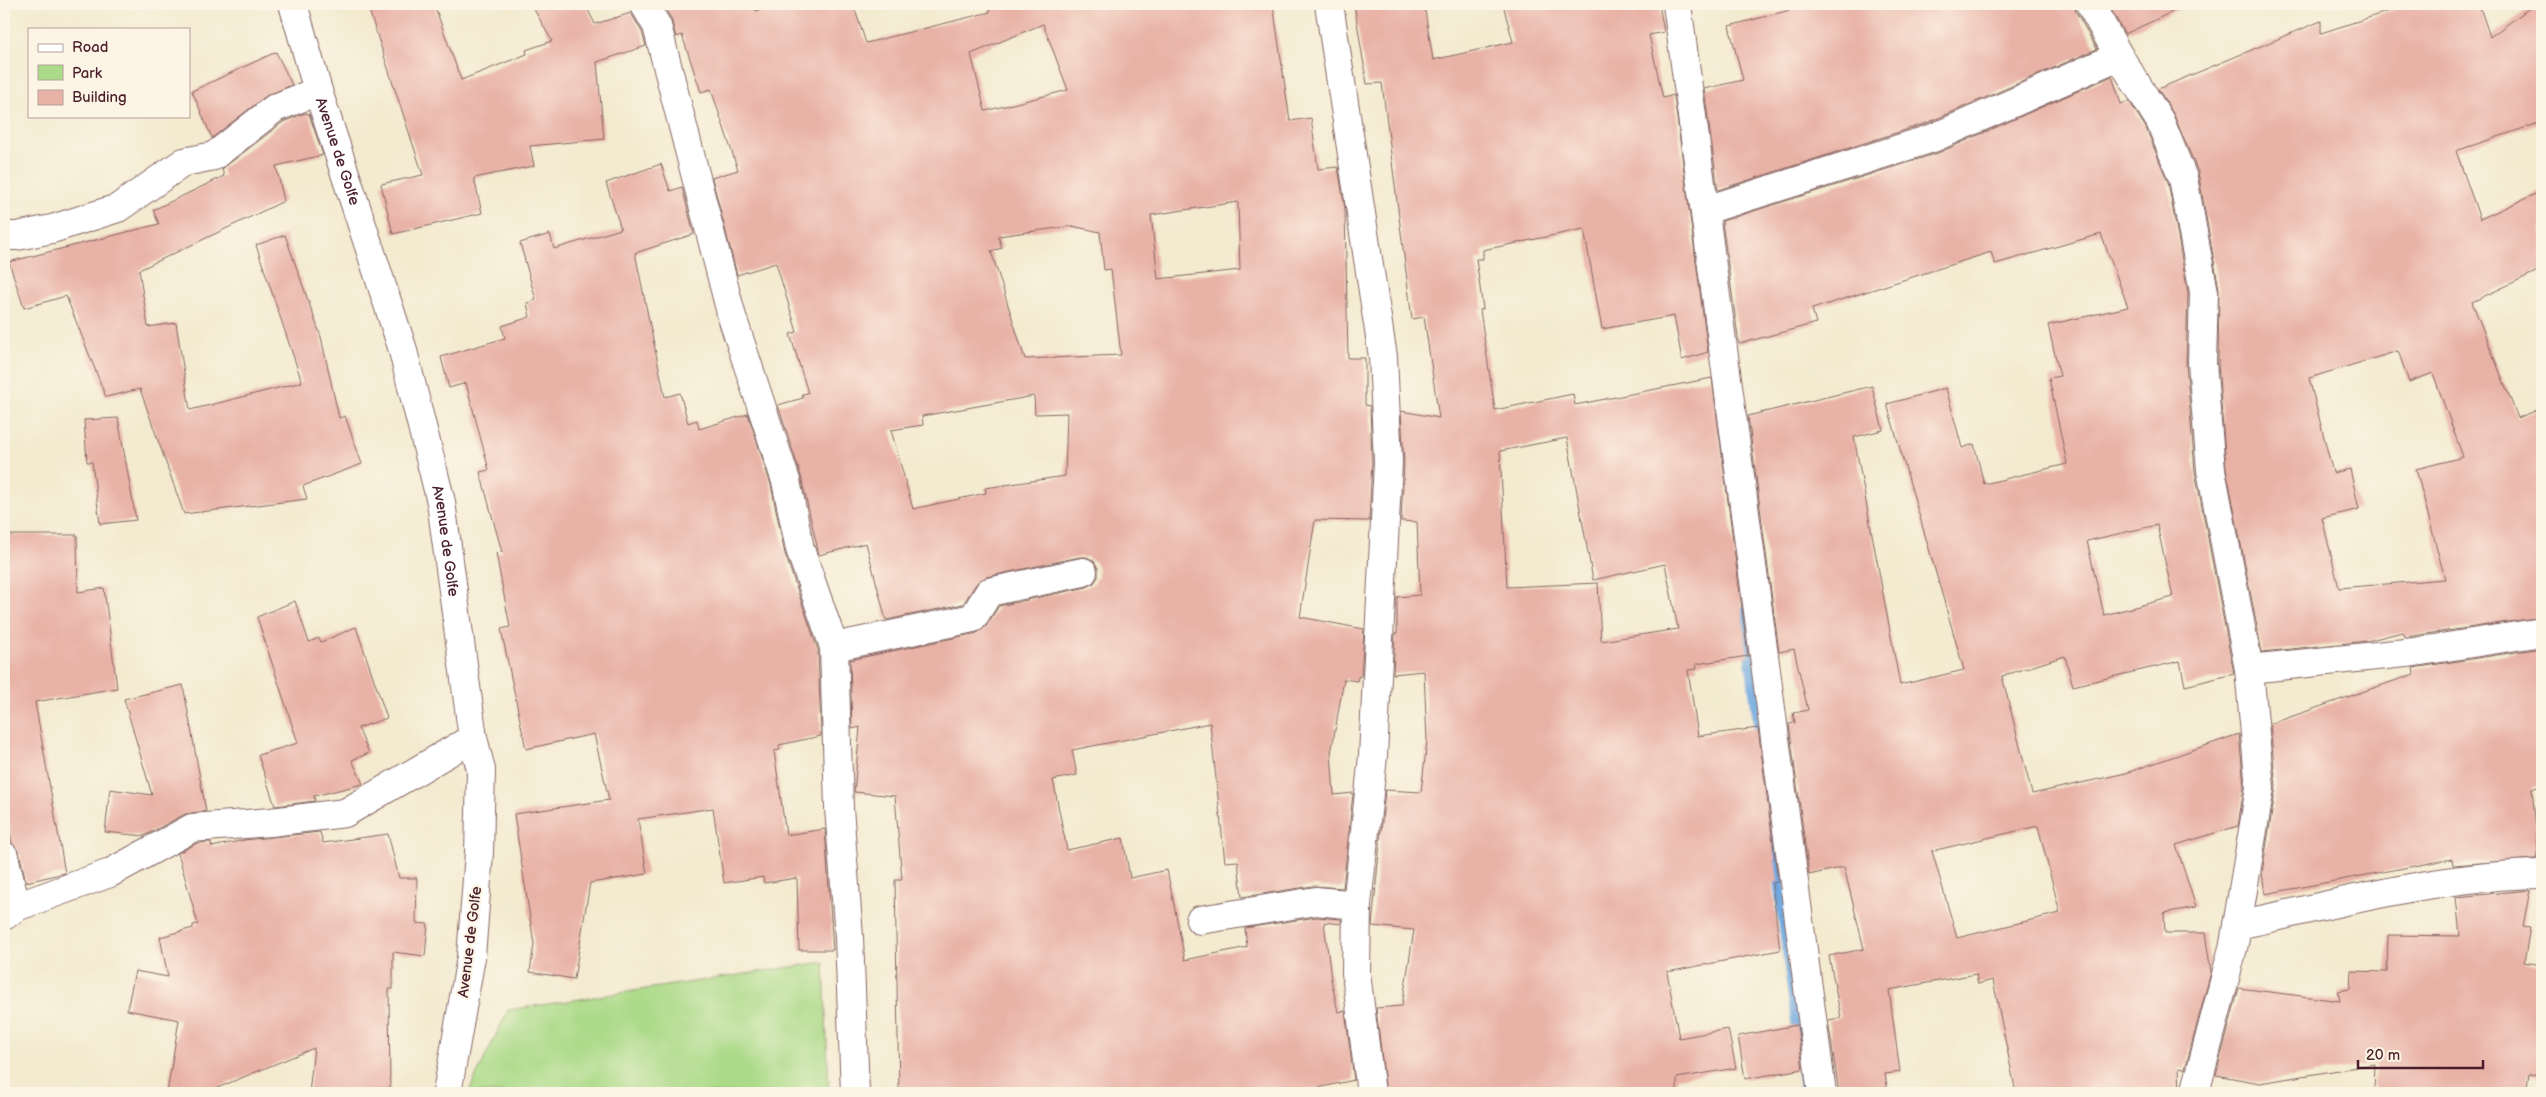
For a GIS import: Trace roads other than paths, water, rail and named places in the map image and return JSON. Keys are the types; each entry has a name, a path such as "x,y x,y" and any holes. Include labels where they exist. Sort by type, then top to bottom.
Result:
{"street":[{"name":"Avenue de Golfe","path":"293,4 318,91 402,346 441,502 473,738 481,770 479,853 471,957 448,1093"},
{"path":"644,4 657,26 732,317 786,481 800,549 834,648 839,808 849,936 855,1093"},
{"path":"1329,4 1383,357 1388,462 1373,756 1357,905 1356,973 1371,1093"},
{"path":"1677,4 1706,210 1822,1093"},
{"path":"2090,4 2119,56 2160,121 2183,178 2204,292 2202,363 2211,470 2249,670 2260,788 2238,925 2211,1038 2195,1093"},
{"path":"1706,210 1933,138 2119,56"},
{"path":"4,236 17,236 52,229 118,208 184,162 214,156 275,108 318,91"},
{"path":"834,648 973,618 989,592 1083,572"},
{"path":"2249,670 2415,652 2542,632"},
{"path":"4,856 10,911 110,873 192,828 271,822 345,813 473,738"},
{"path":"2238,925 2432,884 2501,874 2542,874"},
{"path":"1200,920 1316,901 1357,905"}],"waterway":[{"path":"1745,612 1806,1093"}]}
